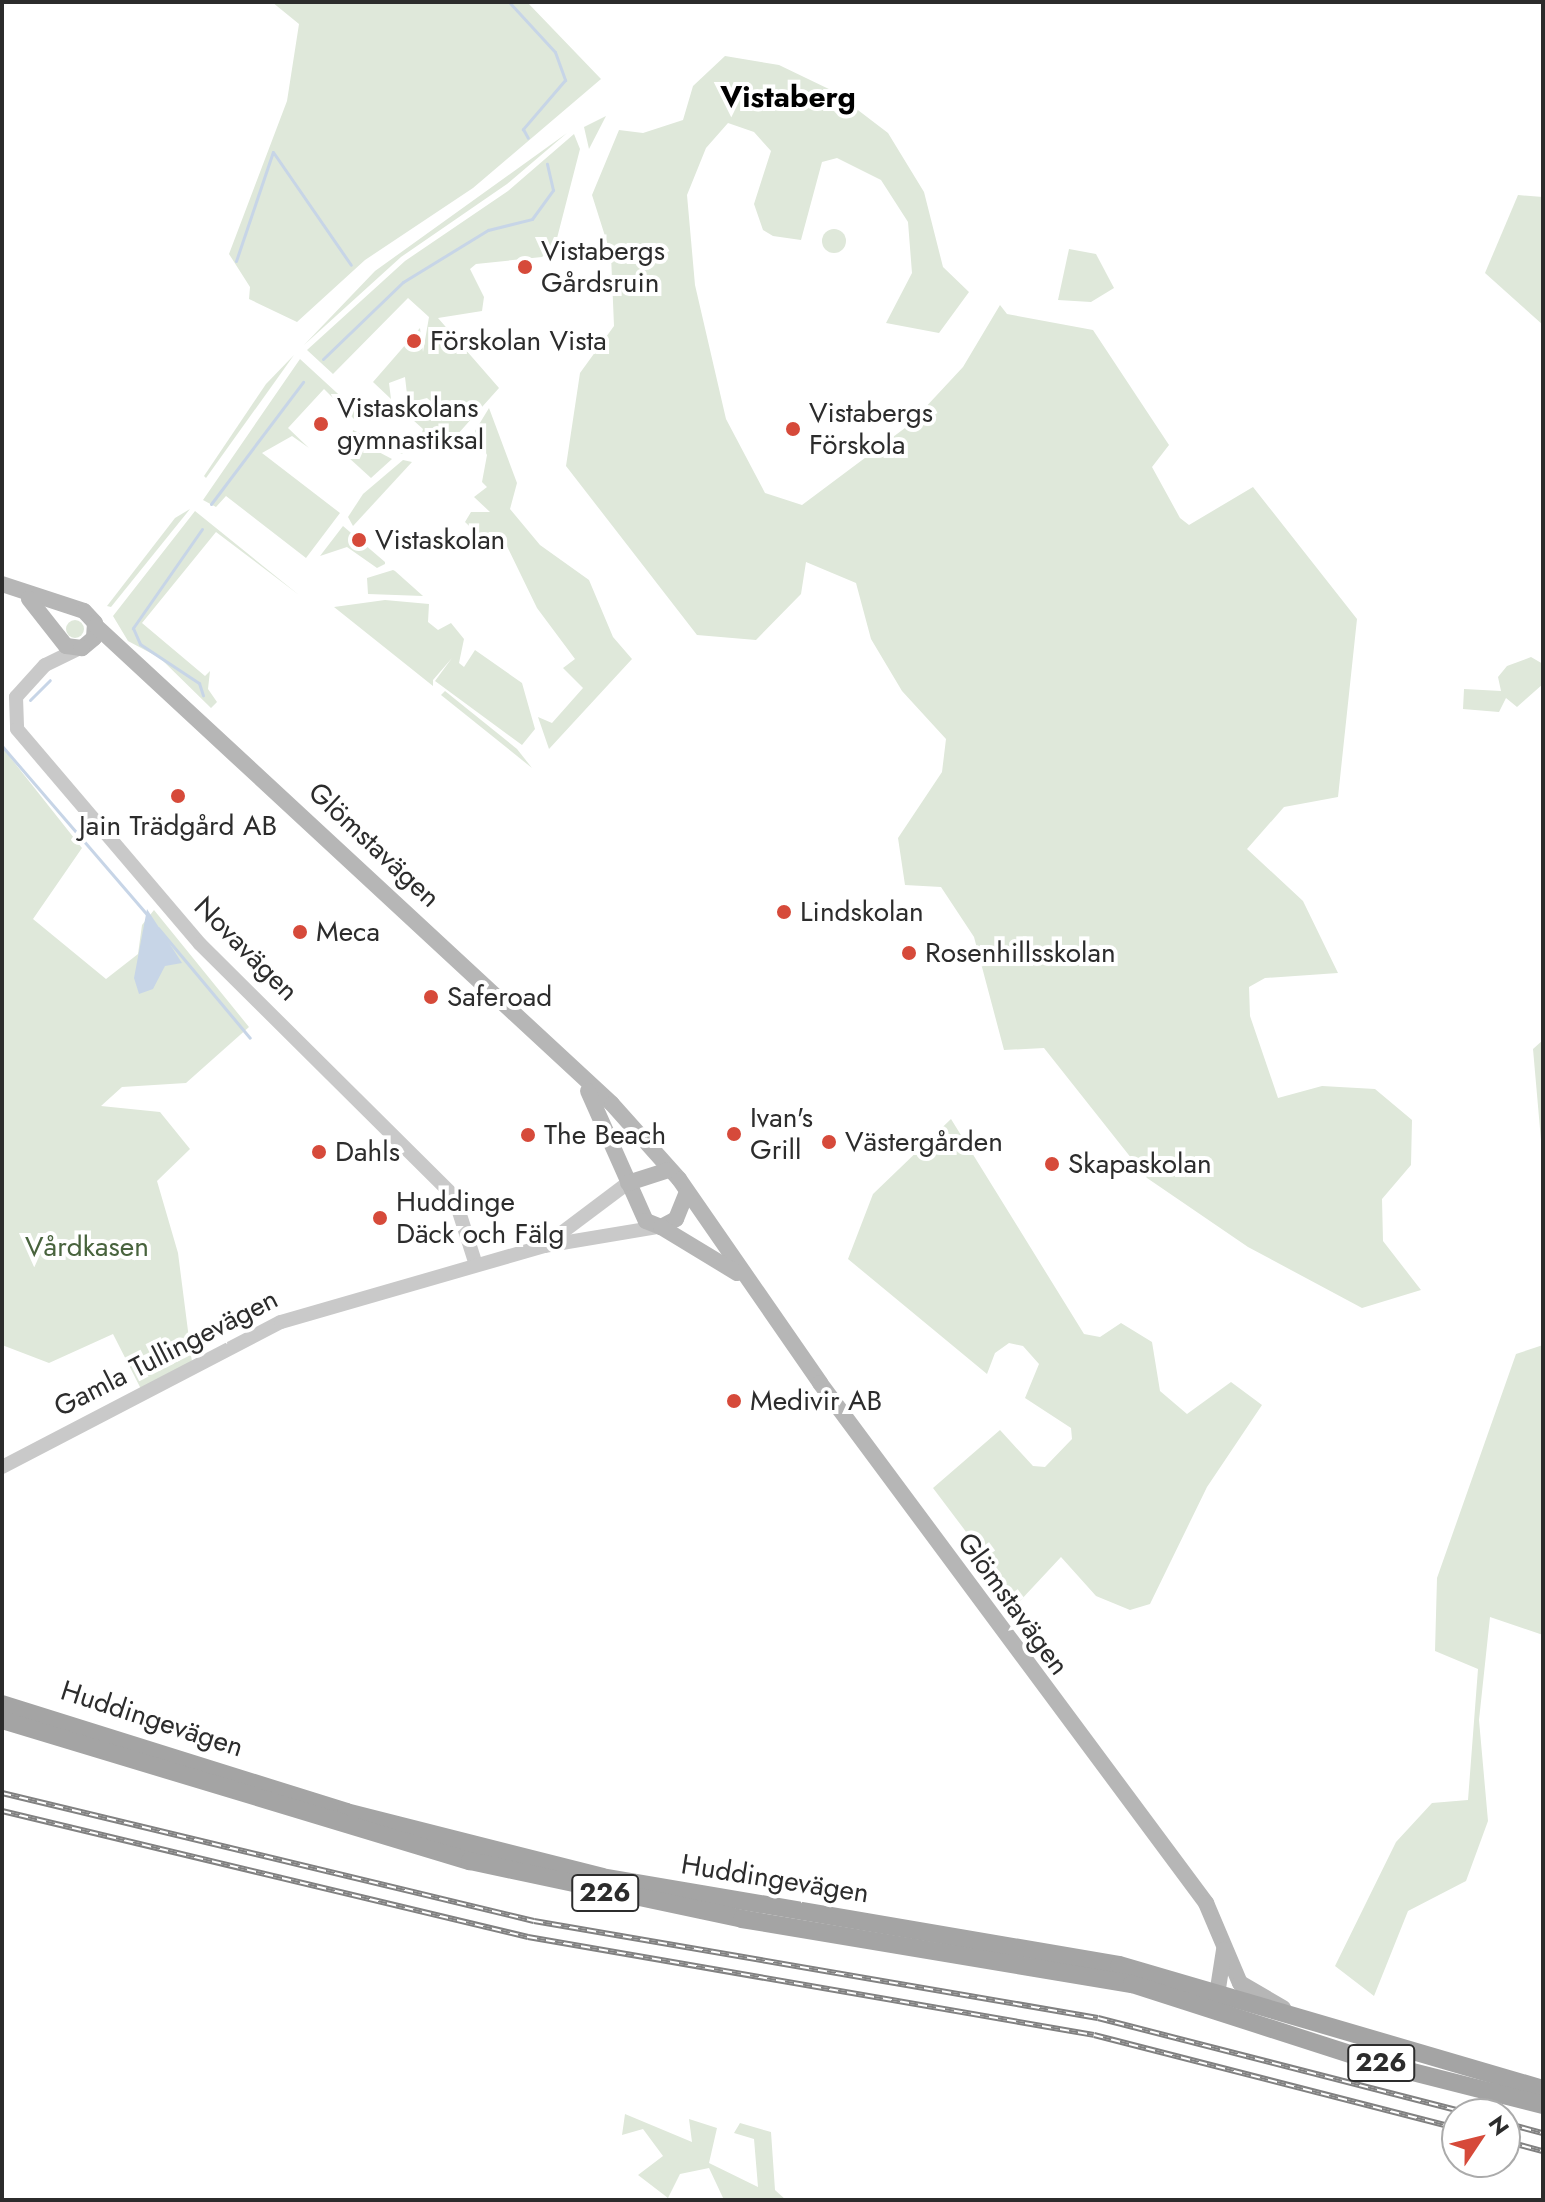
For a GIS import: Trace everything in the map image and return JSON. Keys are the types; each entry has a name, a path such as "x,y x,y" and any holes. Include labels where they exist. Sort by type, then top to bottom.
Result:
{"main road":[{"name":"Glömstavägen","path":"2,584 29,599 88,613 96,626 138,667 571,1067 669,1170 754,1291 1198,1892 1240,1983 1294,2014"},
{"name":"Glömstavägen","path":"29,599 57,631 80,648 138,667"},
{"path":"57,631 72,609"},
{"path":"80,648 96,626"},
{"name":"Glömstavägen","path":"571,1067 603,1115 641,1215 713,1252 754,1291"},
{"path":"628,1183 669,1170"},
{"path":"660,1227 681,1215 686,1194"},
{"name":"Huddingevägen","path":"2,1704 346,1812 602,1877 1013,1944 1212,1990 1543,2089"},
{"name":"Huddingevägen","path":"2,1720 343,1825 587,1889 1044,1965 1222,2008 1385,2065 1543,2105"},
{"path":"1222,2008 1212,1990 1224,1950"}],"street":[{"name":"Novavägen","path":"57,631 45,665 14,702 13,721 23,738 200,944 454,1196 476,1265"},
{"name":"Novavägen","path":"45,665 80,648"},
{"name":"Gamla Tullingevägen","path":"544,1246 628,1183"},
{"name":"Gamla Tullingevägen","path":"2,1467 281,1322 544,1246 660,1227"}],"green space":[{"path":"272,2 527,2 601,79 473,188 365,260 297,322 249,299 250,287 229,254 287,101 299,24"},
{"path":"725,56 779,65 833,91 888,133 924,192 943,267 969,292 939,333 886,323 912,273 908,222 881,180 837,158 822,162 801,240 773,236 763,230 754,204 771,151 754,132 728,123 706,148 687,195 695,285 726,419 765,493 802,505 909,425 963,367 1000,305 1007,314 1093,330 1169,445 1152,467 1180,518 1189,525 1253,487 1357,619 1338,797 1284,807 1247,849 1303,901 1338,973 1265,978 1249,987 1250,1016 1278,1098 1322,1086 1375,1089 1412,1120 1411,1165 1382,1199 1383,1241 1421,1290 1362,1308 1248,1247 1147,1178 1044,1048 1004,1050 974,937 941,887 905,885 898,838 942,772 946,739 902,691 871,639 856,583 806,562 801,594 756,640 697,635 566,466 580,373 614,326 611,255 592,195 619,130 643,133 683,120 693,86"},
{"path":"606,116 589,149 584,127"},
{"path":"567,133 507,184 401,257 304,345 375,271"},
{"path":"574,134 580,149 555,246 542,257 476,264 470,269 484,297 482,311 438,318 499,388 448,445 407,450 403,434 420,440 423,429 413,420 432,418 434,404 427,398 408,403 405,377 389,383 391,399 373,382 420,328 423,352 429,317 408,298 333,374 307,350 405,261 508,191"},
{"path":"1518,195 1543,197 1543,325 1485,273"},
{"path":"834,229 842,233 846,241 842,249 834,253 826,249 822,241 826,233"},
{"path":"1069,249 1096,254 1114,288 1091,302 1058,300"},
{"path":"294,355 206,478 204,476 266,384"},
{"path":"300,359 361,415 355,420 324,389 288,428 309,448 292,436 262,453 340,513 306,558 226,496 216,507 203,500"},
{"path":"489,408 517,483 510,509 540,545 589,580 613,637 632,659 549,749 538,717 552,723 583,688 563,668 575,659 537,608 503,538 490,546 465,522 471,512 490,512 474,497 487,487 482,482 487,455 475,431"},
{"path":"353,430 374,440 383,436 403,454 352,437"},
{"path":"343,440 373,449 392,459 371,478 337,447"},
{"path":"403,460 412,462 353,526 348,517 363,494"},
{"path":"190,509 111,607 107,606 175,518"},
{"path":"195,511 299,595 216,532 142,623 205,676 210,671 208,689 217,702 211,708 160,658 128,641 113,616"},
{"path":"343,526 385,564 377,568 347,547 320,556"},
{"path":"393,570 423,596 368,594 367,578"},
{"path":"385,600 429,604 428,622 438,630 451,623 464,639 459,663 464,667 475,650 522,683 535,729 522,745 435,681 452,658 433,680 433,686 334,607"},
{"path":"75,620 84,629 75,638 66,629"},
{"path":"1531,657 1543,664 1543,684 1517,707 1506,698 1499,712 1463,709 1464,689 1501,691 1498,677 1507,666"},
{"path":"445,691 517,749 532,768 441,695"},
{"name":"Vårdkasen","path":"2,747 82,848 33,919 106,979 138,954 142,925 154,910 249,1027 186,1083 122,1087 101,1106 160,1112 190,1149 157,1181 178,1253 192,1362 141,1389 113,1334 49,1363 2,1345"},
{"path":"1543,1040 1543,1163 1533,1049"},
{"path":"951,1119 1084,1334 1100,1337 1121,1323 1152,1342 1160,1391 1187,1414 1231,1382 1262,1405 1207,1487 1150,1604 1130,1610 1096,1596 1061,1557 1019,1602 933,1488 1000,1430 1033,1466 1045,1467 1072,1439 1071,1428 1025,1398 1039,1364 1023,1346 1009,1343 995,1353 987,1374 848,1259 873,1194"},
{"path":"1543,1345 1543,1635 1490,1617 1479,1720 1488,1821 1466,1881 1408,1911 1374,1996 1335,1966 1396,1842 1432,1803 1468,1800 1478,1669 1435,1651 1437,1578 1516,1354"},
{"path":"625,2114 692,2142 689,2119 717,2128 709,2163 758,2187 754,2139 734,2133 740,2123 771,2132 775,2190 786,2200 724,2200 709,2168 680,2174 668,2198 638,2175 663,2156 643,2129 622,2135"}],"water":[{"path":"147,909 182,963 165,966 153,989 139,994 134,978"}],"waterway":[{"path":"509,2 555,52 565,80 523,129 528,138"},
{"path":"236,261 273,152 351,265"},
{"path":"323,359 403,282 488,230 532,219 553,190 547,164"},
{"path":"211,504 303,382"},
{"path":"202,529 133,628 140,644 199,683 203,695"},
{"path":"30,700 50,680"},
{"path":"2,746 148,916"},
{"path":"158,928 250,1038"}],"railway":[{"path":"2,1793 534,1921 1098,2018 1441,2106"},
{"path":"2,1811 528,1937 1094,2035 1441,2124"},
{"path":"1521,2127 1543,2133"},
{"path":"1521,2145 1543,2151"}],"place":[{"name":"Vistabergs Gårdsruin","path":"525,267"},
{"name":"Förskolan Vista","path":"414,341"},
{"name":"Vistaskolans gymnastiksal","path":"321,424"},
{"name":"Vistabergs Förskola","path":"793,429"},
{"name":"Vistaskolan","path":"359,540"},
{"name":"Jain Trädgård AB","path":"178,796"},
{"name":"Lindskolan","path":"784,912"},
{"name":"Meca","path":"300,932"},
{"name":"Rosenhillsskolan","path":"909,953"},
{"name":"Saferoad","path":"431,997"},
{"name":"Ivan's Grill","path":"734,1134"},
{"name":"The Beach","path":"528,1135"},
{"name":"Västergården","path":"829,1142"},
{"name":"Dahls","path":"319,1152"},
{"name":"Skapaskolan","path":"1052,1164"},
{"name":"Huddinge Däck och Fälg","path":"380,1218"},
{"name":"Medivir AB","path":"734,1401"}],"district":[{"name":"Vistaberg","path":"788,97"}]}
